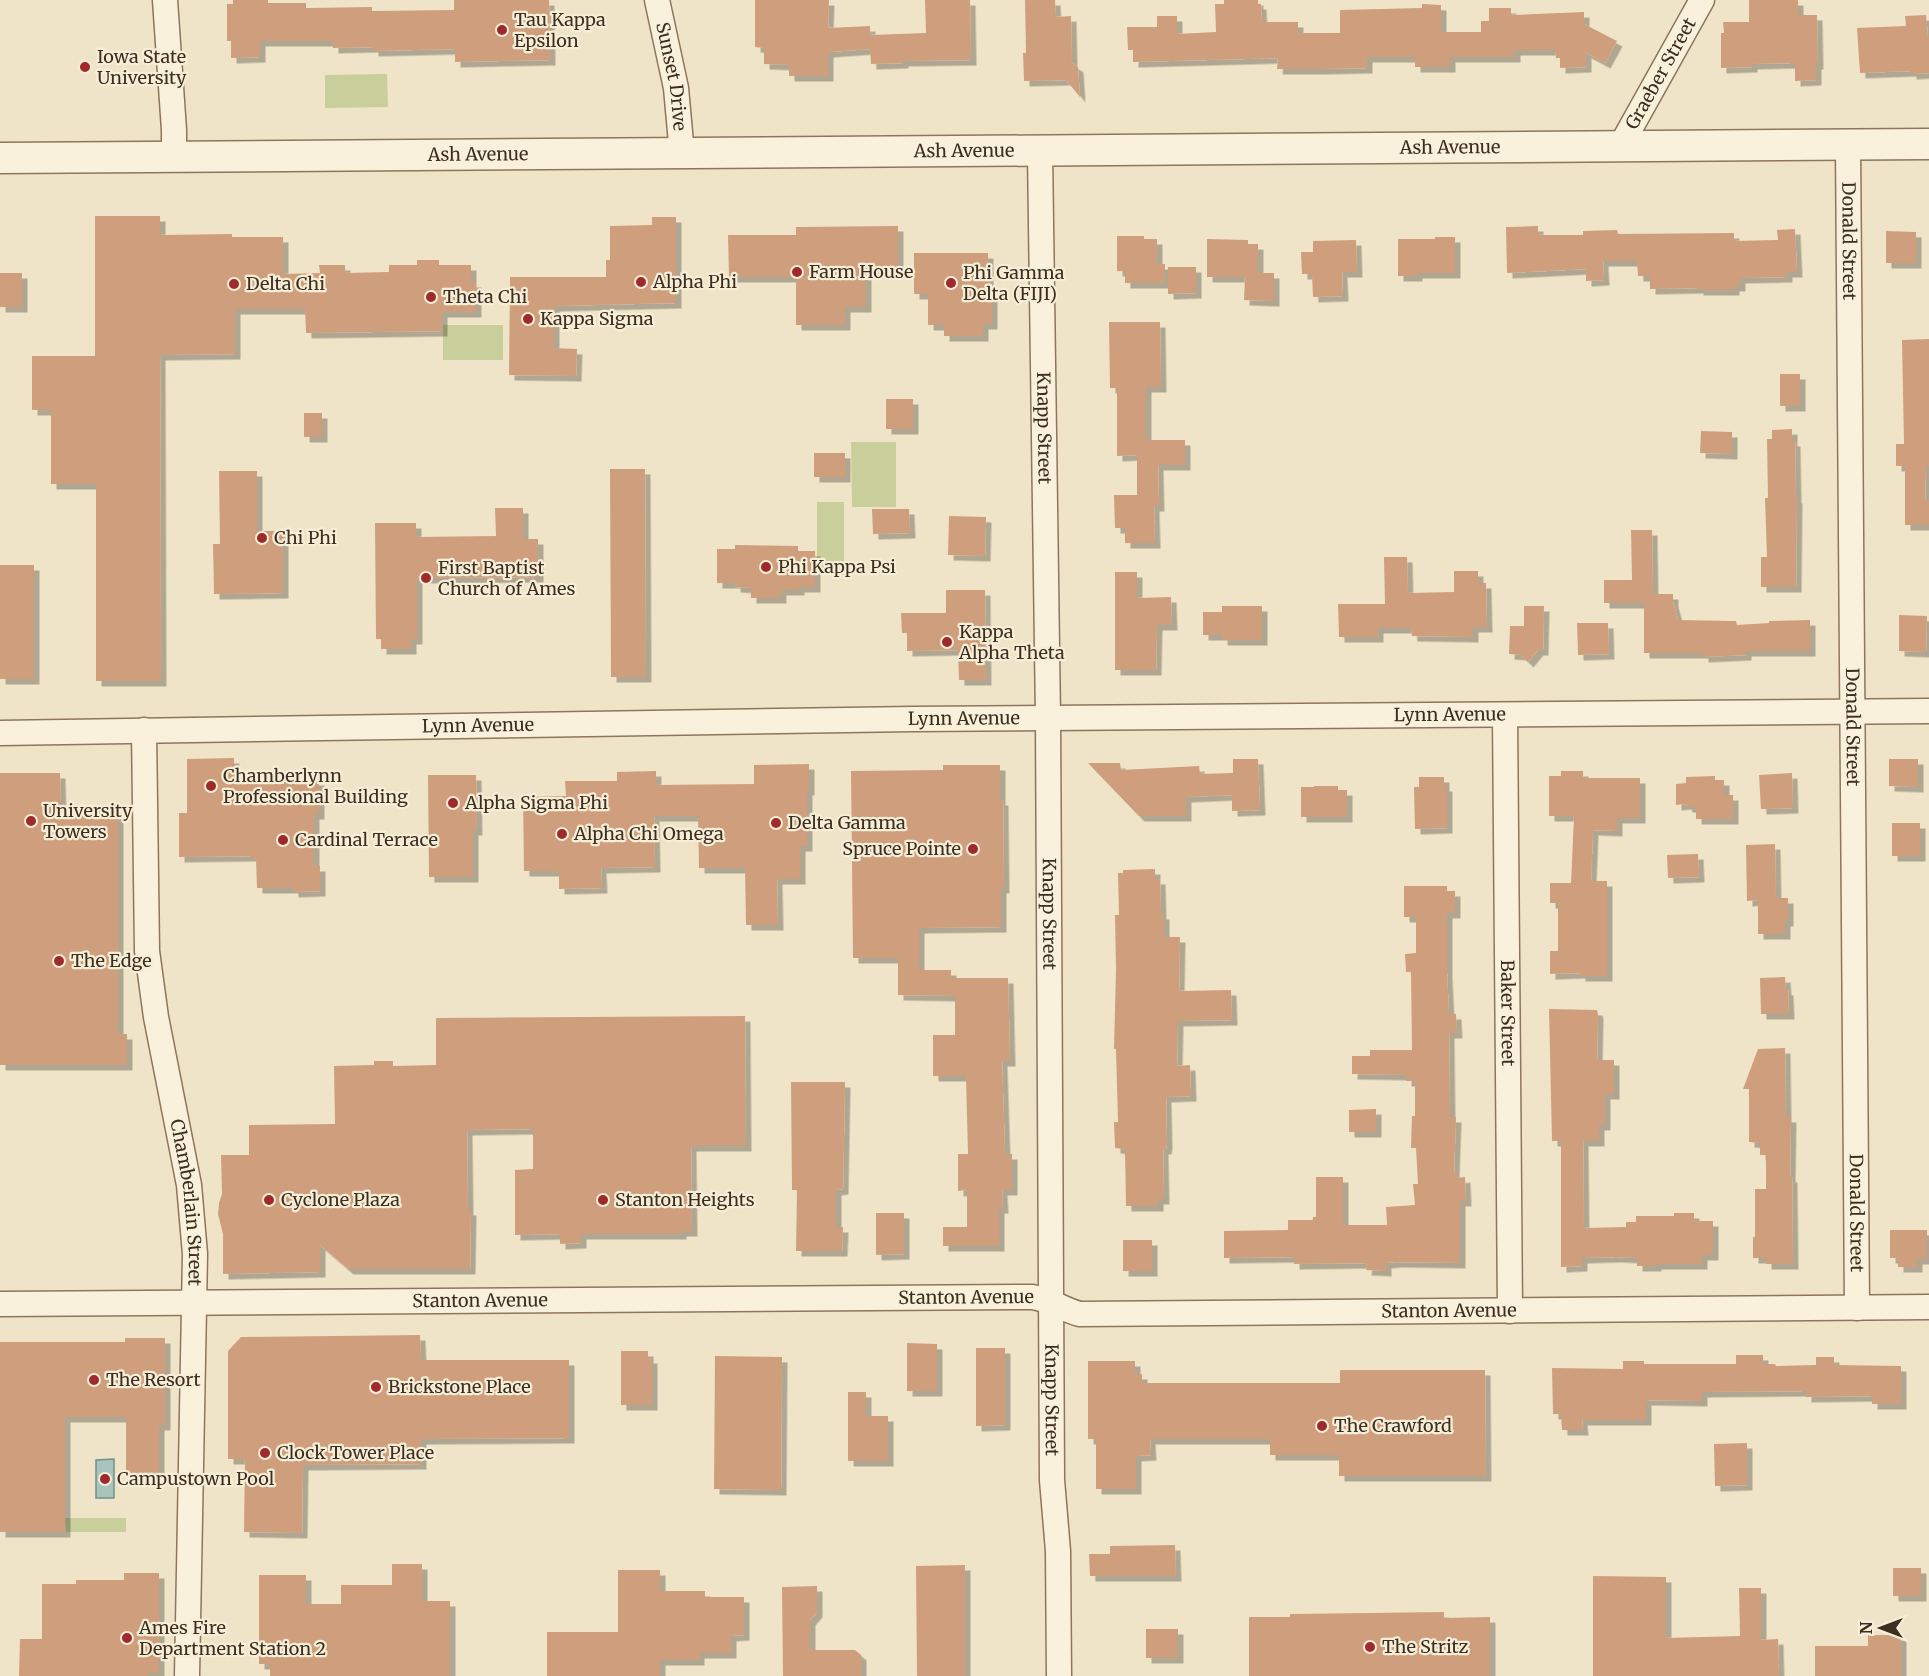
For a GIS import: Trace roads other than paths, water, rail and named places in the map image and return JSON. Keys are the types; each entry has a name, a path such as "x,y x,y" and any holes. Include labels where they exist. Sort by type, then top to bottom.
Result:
{"street":[{"path":"165,0 174,157"},
{"name":"Sunset Drive","path":"657,0 676,88 682,154"},
{"name":"Graeber Street","path":"1620,147 1702,0"},
{"name":"Ash Avenue","path":"0,158 1929,144"},
{"name":"Donald Street","path":"1848,145 1857,1308"},
{"name":"Knapp Street","path":"1040,152 1048,717 1052,1480 1058,1551 1059,1676"},
{"name":"Lynn Avenue","path":"0,733 1048,717 1929,711"},
{"name":"Baker Street","path":"1506,715 1510,1311"},
{"name":"Chamberlain Street","path":"144,730 147,951 156,1017 189,1185 195,1254 187,1676"},
{"name":"Stanton Avenue","path":"0,1304 1026,1297 1051,1301 1080,1314 1929,1307"}],"water":[{"name":"Campustown Pool","path":"114,1459 114,1498 96,1498 96,1460"}],"place":[{"name":"Tau Kappa Epsilon","path":"502,30"},
{"name":"Iowa State University","path":"85,67"},
{"name":"Farm House","path":"797,272"},
{"name":"Alpha Phi","path":"641,282"},
{"name":"Phi Gamma Delta (FIJI)","path":"951,283"},
{"name":"Delta Chi","path":"234,284"},
{"name":"Theta Chi","path":"431,297"},
{"name":"Kappa Sigma","path":"528,319"},
{"name":"Chi Phi","path":"262,538"},
{"name":"Phi Kappa Psi","path":"766,567"},
{"name":"First Baptist Church of Ames","path":"426,578"},
{"name":"Kappa Alpha Theta","path":"947,642"},
{"name":"Chamberlynn Professional Building","path":"211,786"},
{"name":"Alpha Sigma Phi","path":"453,803"},
{"name":"University Towers","path":"31,821"},
{"name":"Delta Gamma","path":"776,823"},
{"name":"Alpha Chi Omega","path":"562,834"},
{"name":"Cardinal Terrace","path":"283,840"},
{"name":"Spruce Pointe","path":"973,849"},
{"name":"The Edge","path":"59,961"},
{"name":"Cyclone Plaza","path":"269,1200"},
{"name":"Stanton Heights","path":"603,1200"},
{"name":"The Resort","path":"94,1380"},
{"name":"Brickstone Place","path":"376,1387"},
{"name":"The Crawford","path":"1322,1426"},
{"name":"Clock Tower Place","path":"265,1453"},
{"name":"Campustown Pool","path":"105,1479"},
{"name":"Ames Fire Department Station 2","path":"127,1638"},
{"name":"The Stritz","path":"1370,1647"}]}
